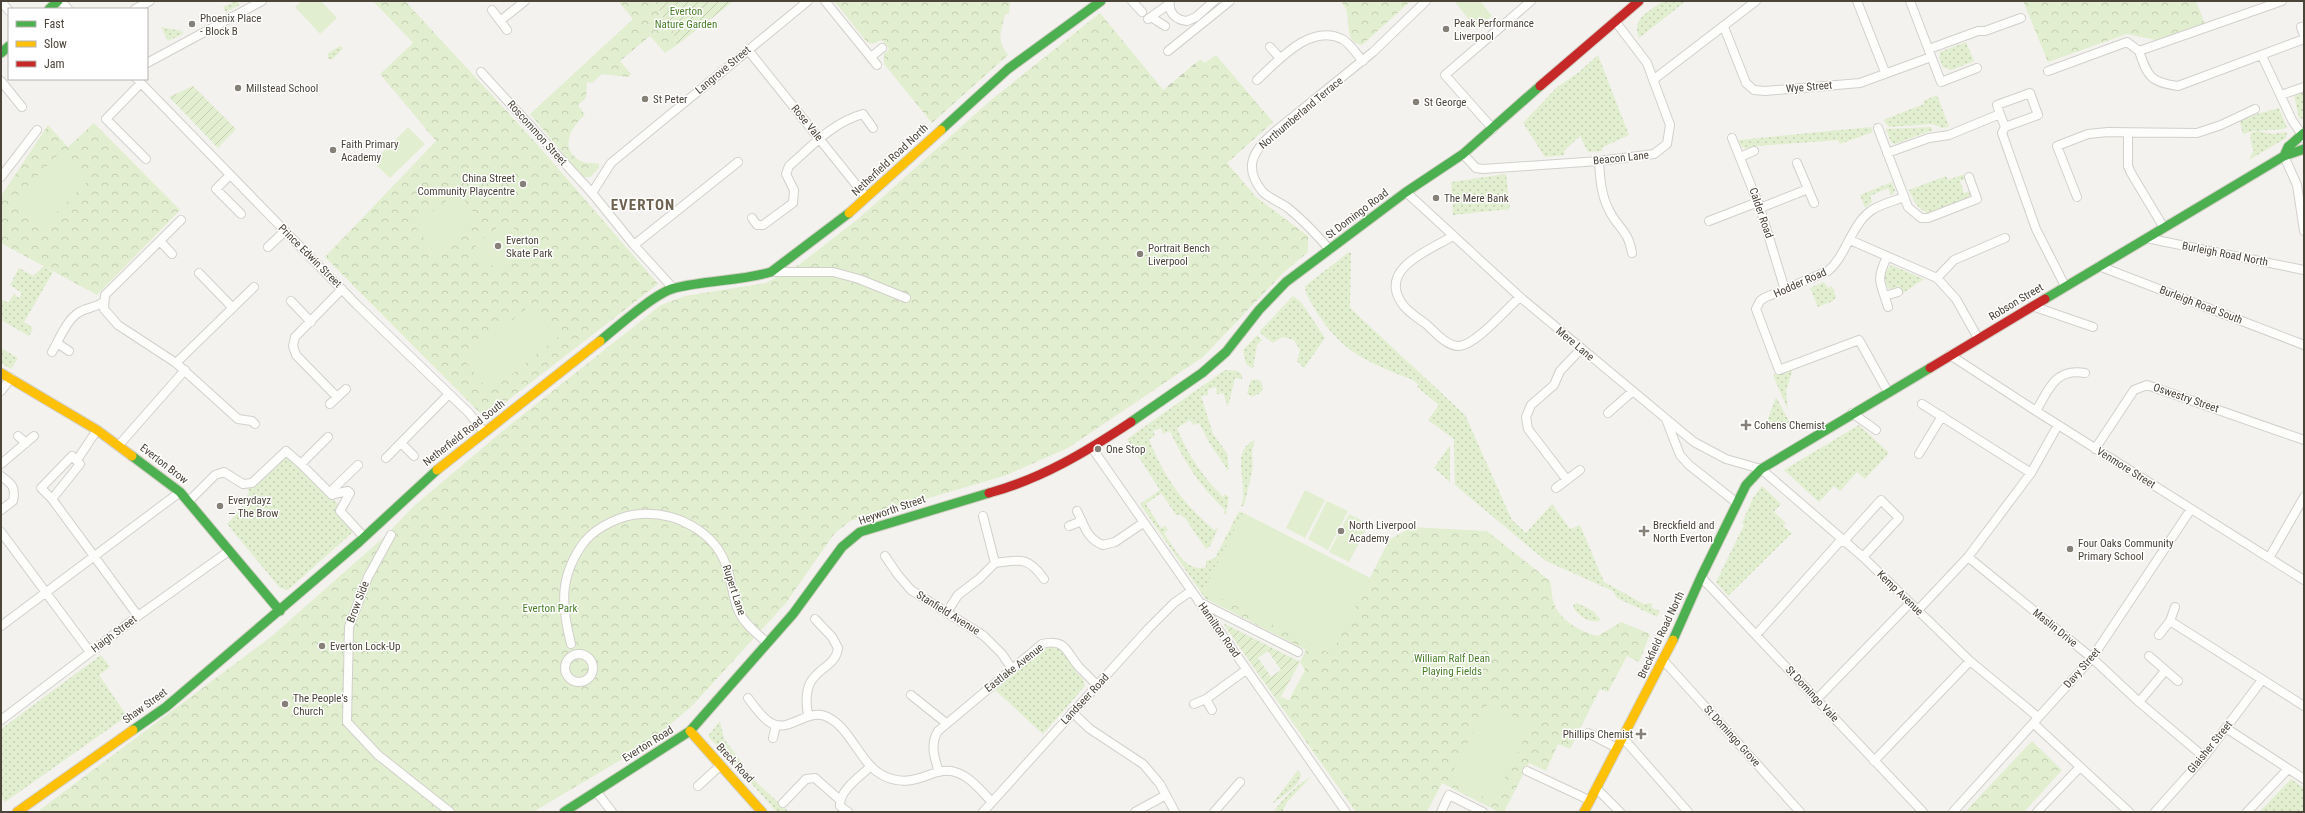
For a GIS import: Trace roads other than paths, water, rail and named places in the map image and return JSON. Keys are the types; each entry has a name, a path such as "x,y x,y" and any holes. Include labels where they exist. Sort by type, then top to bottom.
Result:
{"street":[{"path":"1,1 8,10"},
{"path":"50,8 59,1 67,8"},
{"path":"137,8 150,1"},
{"path":"148,62 262,1"},
{"path":"500,21 525,1"},
{"name":"Langrove Street","path":"592,193 611,163 808,1"},
{"path":"825,1 877,65"},
{"path":"1132,1 1142,12"},
{"path":"1169,2 1170,11 1175,18 1187,21 1196,17 1214,1"},
{"path":"1168,51 1230,1"},
{"name":"Northumberland Terrace","path":"1330,250 1287,208 1263,192 1252,169 1253,155 1258,146 1362,61 1426,1"},
{"path":"1493,129 1445,75 1531,1"},
{"name":"St Domingo Road","path":"1092,448 1202,373 1226,352 1259,310 1286,282 1406,192 1464,154 1557,70 1639,1"},
{"path":"1653,80 1756,1"},
{"path":"1857,1 1885,72"},
{"path":"1910,1 1941,82 1977,68"},
{"path":"2140,52 2282,1"},
{"name":"Netherfield Road North","path":"673,288 757,276 771,272 856,208 866,197 1008,70 1098,2"},
{"path":"1165,26 1149,18 1169,2"},
{"path":"492,10 507,30"},
{"name":"Wye Street","path":"1724,27 1746,83 1754,90 1765,91 1860,83 1978,31 1985,32 2021,18"},
{"name":"Beacon Lane","path":"1464,154 1476,168 1483,169 1599,161 1654,154 1667,144 1670,125 1647,63 1615,21"},
{"path":"2301,27 2304,35"},
{"path":"1258,80 1280,58 1301,42 1314,37 1328,35 1342,39 1362,61"},
{"path":"2048,71 2127,42 2140,52 2147,73 2160,83 2178,86 2304,40"},
{"path":"1270,47 1280,58"},
{"path":"871,57 882,48"},
{"name":"Rose Vale","path":"748,50 866,197"},
{"path":"2262,56 2292,120 2303,135"},
{"name":"Roscommon Street","path":"481,72 592,193 634,245 673,288"},
{"path":"1,81 22,107"},
{"path":"139,81 106,119 146,159"},
{"name":"Prince Edwin Street","path":"139,81 342,289 469,413 484,432"},
{"path":"2281,95 2304,87"},
{"path":"2005,127 1997,105 2030,93 2038,115 2005,127 2002,133 2036,229 2065,286"},
{"path":"2076,197 2057,146 2088,134 2197,133 2221,125 2255,109"},
{"path":"752,218 757,225 763,225 792,203 794,190 786,174 789,166 838,124 851,117 863,114 873,128"},
{"path":"1887,153 1929,138 1949,135 2000,114"},
{"path":"1878,128 1904,197 1912,212 1921,218 1928,218 1977,199 1969,177"},
{"path":"1,177 37,130"},
{"path":"2128,133 2128,166 2164,228"},
{"name":"Robson Street","path":"2284,156 2288,147 2303,135"},
{"name":"Calder Road","path":"1732,138 1759,205 1785,290"},
{"name":"Robson Street","path":"1761,469 1852,413 2284,156 2304,149"},
{"path":"1740,157 1754,152"},
{"path":"2284,156 2297,185 2304,231"},
{"path":"1599,161 1604,201 1616,221 1628,236 1632,253"},
{"path":"634,245 738,162"},
{"path":"1797,163 1814,203"},
{"path":"230,175 216,189 241,214"},
{"path":"1709,221 1808,188"},
{"name":"Mere Lane","path":"1406,192 1520,297 1632,391 1701,446 1726,459 1761,469"},
{"name":"Hodder Road","path":"1888,392 1859,340 1779,370 1756,308 1760,301 1764,298 1828,271 1837,264 1860,222 1871,210 1904,197"},
{"path":"52,352 73,317 79,312 99,306 104,298 181,220"},
{"path":"268,247 285,231"},
{"path":"1453,236 1405,265 1398,274 1394,288 1401,303 1447,343 1458,346 1472,341 1520,297"},
{"path":"1937,278 1954,260 2005,238"},
{"name":"Burleigh Road North","path":"2146,238 2304,270"},
{"path":"1850,240 1937,278 1956,299 1978,338"},
{"path":"160,241 172,254"},
{"path":"1887,257 1879,274 1888,307"},
{"name":"Burleigh Road South","path":"2099,266 2304,345"},
{"path":"771,272 833,272 859,279 906,298"},
{"path":"198,273 232,307"},
{"path":"176,363 254,287"},
{"name":"Netherfield Road South","path":"280,611 364,537 421,482 638,310 673,288"},
{"path":"337,397 293,350 293,341 342,289"},
{"path":"1885,296 1898,292"},
{"path":"104,298 104,309 118,325 185,370 238,419 252,421 255,424"},
{"path":"291,301 311,322"},
{"path":"2032,306 2093,327"},
{"path":"57,343 69,351"},
{"path":"1567,480 1528,429 1526,417 1531,405 1554,385 1560,371 1581,349"},
{"name":"Venmore Street","path":"1950,355 2036,412 2304,580"},
{"path":"119,445 185,370"},
{"path":"2036,412 2058,378 2069,372 2085,373"},
{"name":"Everton Brow","path":"1,373 97,430 180,492 280,611"},
{"path":"1,391 11,378"},
{"name":"Oswestry Street","path":"2095,449 2134,390 2147,385 2304,440"},
{"path":"330,404 346,389"},
{"path":"1608,413 1632,391"},
{"path":"386,458 449,394"},
{"path":"1922,404 2031,473"},
{"path":"1852,413 1876,430"},
{"path":"1919,454 1942,416"},
{"path":"1666,417 1680,455 1689,465 1737,503"},
{"path":"1918,610 1968,557 2031,473 2058,425"},
{"path":"52,499 80,464 78,460 97,430"},
{"path":"18,436 26,443"},
{"path":"1,464 34,436"},
{"path":"301,464 328,437"},
{"path":"401,443 414,456"},
{"name":"Hamilton Road","path":"1092,448 1346,812"},
{"name":"Heyworth Street","path":"733,683 793,614 820,575 842,548 860,532 928,510 997,491 1045,473 1092,448"},
{"path":"189,501 215,475 224,472 243,484 252,483 286,451 332,495 348,491 350,493 340,511 364,537"},
{"path":"78,460 72,456 41,488 52,499 138,616"},
{"path":"334,494 332,490 358,465"},
{"name":"Breckfield Road North","path":"1584,812 1664,660 1700,578 1746,485 1761,469"},
{"name":"Kemp Avenue","path":"1761,469 1863,558 1970,661 2036,721 2080,767 2129,812"},
{"path":"1556,488 1580,470"},
{"path":"1,476 11,483 15,491 13,501 1,510"},
{"path":"1,626 180,492"},
{"path":"2269,558 2304,497"},
{"path":"1756,635 1881,500 1899,518 1863,558"},
{"name":"Davy Street","path":"1953,812 2092,658 2191,509"},
{"path":"1077,511 1093,540 1103,545 1115,542 1143,523"},
{"name":"Rupert Lane","path":"571,644 578,654 590,659 593,667 591,675 585,681 572,681 566,674 565,665 570,657 571,644 564,617 564,589 571,565 579,551 591,536 613,522 632,516 653,514 687,523 707,536 726,565 738,611 744,621 767,643"},
{"path":"983,516 995,563"},
{"path":"1069,526 1082,521"},
{"path":"1,532 90,652"},
{"name":"Brow Side","path":"391,534 368,577 349,627 347,649 347,722 378,754 450,812"},
{"name":"Haigh Street","path":"1,720 138,616 230,551"},
{"name":"Stanfield Avenue","path":"885,556 898,576 911,590 984,636 1002,654 1012,669"},
{"name":"Maslin Drive","path":"1968,557 2092,658 2139,702 2204,757"},
{"path":"947,612 958,595 979,579 995,563 1025,561 1034,567 1044,579"},
{"name":"St Domingo Vale","path":"1700,578 1817,699 1923,812"},
{"name":"Landseer Road","path":"983,812 1162,614 1191,591"},
{"path":"1199,601 1298,652"},
{"path":"1817,699 1910,603"},
{"path":"2160,636 2170,621 2175,607"},
{"name":"Shaw Street","path":"17,812 166,707 280,611"},
{"path":"808,715 806,695 810,681 817,672 836,657 838,648 832,637 815,619"},
{"path":"2170,621 2304,706"},
{"name":"Eastlake Avenue","path":"939,772 933,742 938,731 1042,644 1056,642 1065,647 1078,666 1098,685"},
{"path":"570,657 578,654"},
{"path":"2149,656 2178,681"},
{"name":"St Domingo Grove","path":"1664,660 1800,812"},
{"path":"1874,761 1970,661"},
{"path":"1194,704 1206,699 1246,670"},
{"path":"2139,702 2166,671"},
{"name":"Glaisher Street","path":"2155,812 2204,757 2262,680"},
{"name":"Everton Road","path":"564,812 596,790 690,731 733,683"},
{"path":"911,695 946,723"},
{"path":"748,698 768,722 776,725 788,725 808,715 821,715 833,721 878,773 898,781 916,780 946,770 961,774 973,783 992,802"},
{"path":"1206,699 1212,710"},
{"path":"1072,712 1090,730 1143,764 1152,773 1175,812"},
{"path":"773,738 776,725"},
{"path":"2226,728 2304,779"},
{"name":"Breck Road","path":"690,731 762,812"},
{"path":"1588,733 1617,748"},
{"path":"1622,738 1688,812"},
{"path":"698,786 721,765"},
{"path":"848,812 840,806 840,800 844,793 871,766"},
{"path":"2037,812 2080,767"},
{"path":"2248,812 2288,769"},
{"path":"1527,771 1589,800"},
{"path":"783,803 806,779 811,778 815,778 840,800"},
{"path":"1214,812 1240,782"},
{"path":"1596,788 1620,812"},
{"path":"596,790 612,812"},
{"path":"1135,812 1166,795"},
{"path":"1441,812 1449,795 1483,812"}],"place":[{"name":"Phoenix Place - Block B","path":"192,24"},
{"name":"Peak Performance Liverpool","path":"1446,29"},
{"name":"Millstead School","path":"238,88"},
{"name":"St Peter","path":"645,99"},
{"name":"St George","path":"1416,102"},
{"name":"Faith Primary Academy","path":"333,150"},
{"name":"China Street Community Playcentre","path":"523,184"},
{"name":"The Mere Bank","path":"1436,198"},
{"name":"Everton Skate Park","path":"498,246"},
{"name":"Portrait Bench Liverpool","path":"1140,254"},
{"name":"Cohens Chemist","path":"1746,425"},
{"name":"One Stop","path":"1098,449"},
{"name":"Everydayz — The Brow","path":"220,506"},
{"name":"North Liverpool Academy","path":"1341,531"},
{"name":"Breckfield and North Everton","path":"1644,531"},
{"name":"Four Oaks Community Primary School","path":"2070,549"},
{"name":"Everton Lock-Up","path":"322,646"},
{"name":"The People's Church","path":"285,704"},
{"name":"Phillips Chemist","path":"1641,734"}],"district":[{"name":"EVERTON","path":"643,205"}],"park label":[{"name":"Everton Nature Garden","path":"686,17"},
{"name":"Everton Park","path":"550,608"},
{"name":"William Ralf Dean Playing Fields","path":"1452,664"}]}
